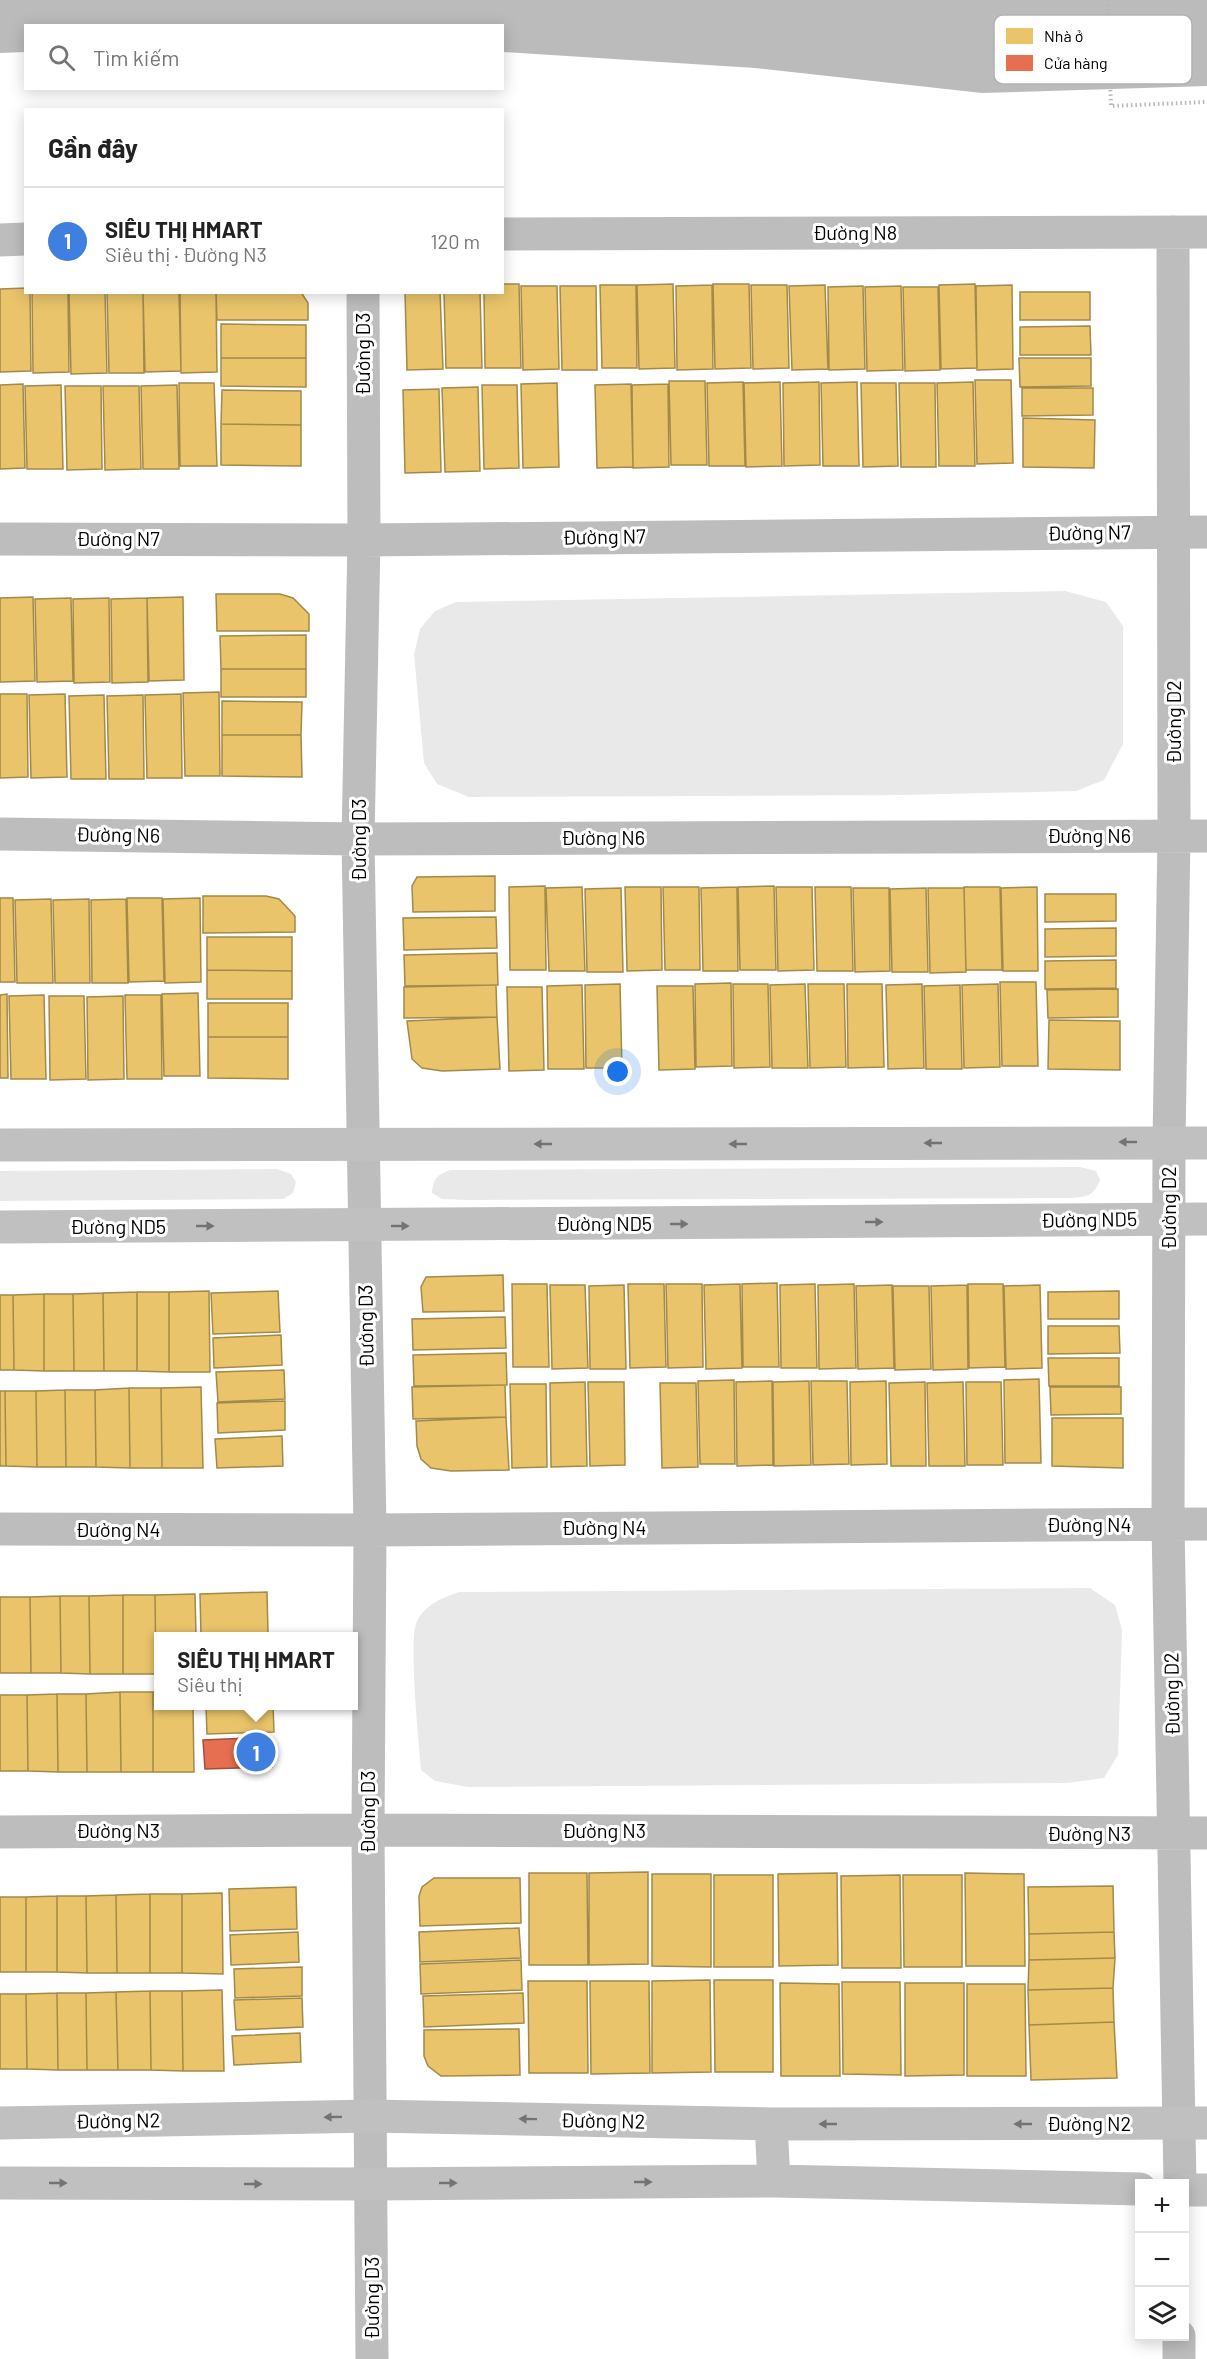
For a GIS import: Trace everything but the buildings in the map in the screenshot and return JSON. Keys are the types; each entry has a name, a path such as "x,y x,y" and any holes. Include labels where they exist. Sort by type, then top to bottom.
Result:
{"street":[{"name":"Đường D2","path":"1173,232 1174,836 1169,1142 1168,1524 1191,1833 1194,2124 1181,2179"},
{"name":"Đường N8","path":"504,234 1207,232"},
{"path":"0,240 24,239"},
{"name":"Đường D3","path":"363,294 363,540 358,839 370,1530 368,1830 372,2359"},
{"name":"Đường N7","path":"0,539 363,540 1207,532"},
{"name":"Đường N6","path":"0,834 358,839 1207,836"},
{"path":"0,1145 1207,1143"},
{"name":"Đường ND5","path":"0,1227 1207,1220"},
{"name":"Đường N4","path":"0,1529 370,1530 1207,1524"},
{"name":"Đường N3","path":"0,1832 368,1830 1191,1833"},
{"name":"Đường N2","path":"0,2123 371,2116 771,2124 1194,2124"},
{"path":"771,2124 774,2181"},
{"path":"0,2183 371,2184 774,2181 1135,2189"},
{"path":"1189,2190 1207,2190"},
{"path":"1179,2341 1179,2359"}],"path":[{"path":"1107,0 1108,15"},
{"path":"1110,84 1111,106 1207,102"}],"shaded area":[{"path":"0,0 1207,0 1207,86 982,93 755,68 504,52 504,24 24,24 24,52 0,53"},
{"path":"1065,591 1106,602 1123,626 1123,744 1104,780 1076,791 902,795 469,797 437,784 424,763 414,654 420,629 435,611 456,602"},
{"path":"1080,1167 1096,1171 1100,1180 1089,1195 1071,1198 467,1200 442,1199 432,1193 437,1177 451,1170"},
{"path":"277,1169 291,1174 296,1182 293,1193 283,1199 0,1201 0,1171"},
{"path":"1090,1588 1115,1605 1122,1630 1118,1755 1104,1778 1067,1783 468,1787 435,1781 421,1770 415,1692 414,1648 417,1621 430,1606 459,1592"}],"place":[{"name":"SIÊU THỊ HMART","path":"256,1752"}]}
